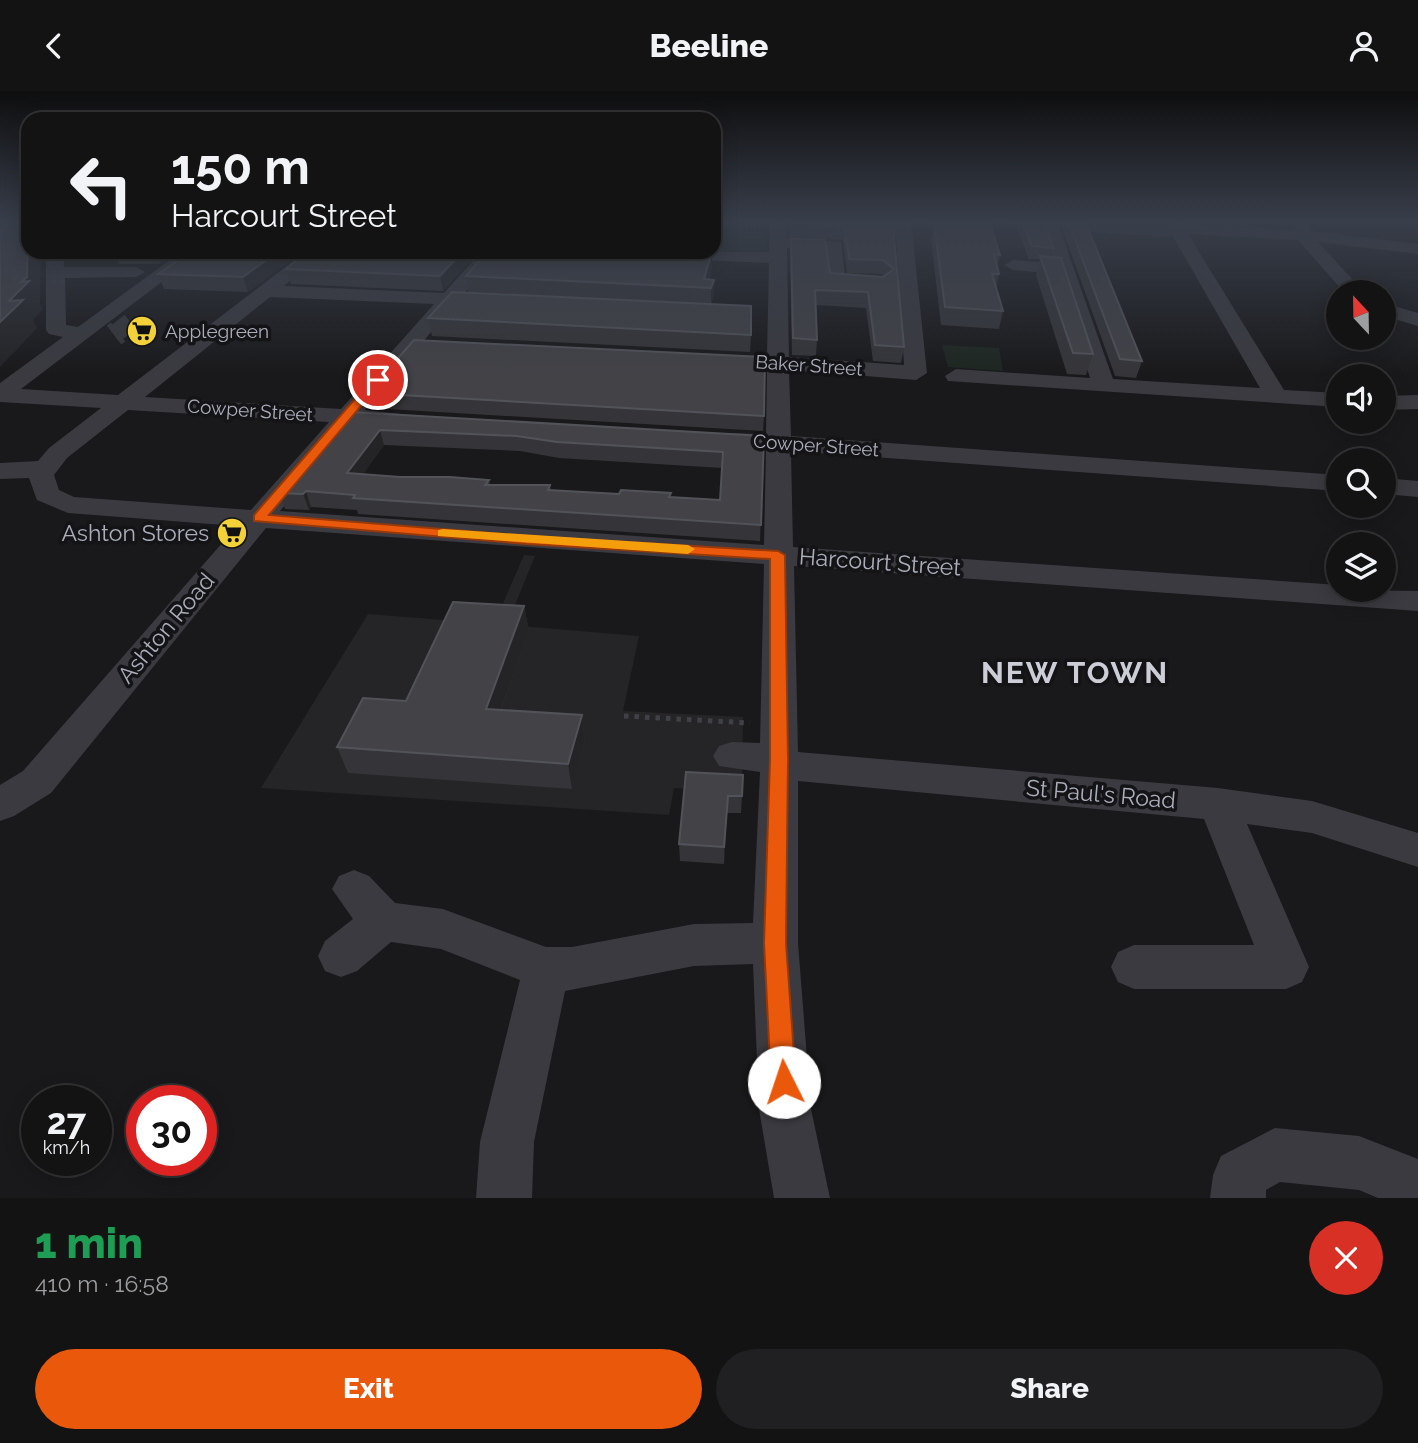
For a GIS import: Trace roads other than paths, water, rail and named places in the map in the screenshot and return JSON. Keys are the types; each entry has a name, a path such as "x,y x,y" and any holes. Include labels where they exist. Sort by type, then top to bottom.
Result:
{"street":[{"path":"58,273 56,330 76,336 109,338 114,335"},
{"path":"89,292 89,283 104,273"},
{"path":"0,394 161,273"},
{"path":"0,471 46,469 58,453 290,273"},
{"name":"Ashton Road","path":"0,805 37,782 259,518 472,273"},
{"path":"777,273 779,749 775,943 785,1109 802,1198"},
{"path":"836,273 836,281 881,283"},
{"name":"Baker Street","path":"741,360 916,373 907,273"},
{"path":"1065,273 1104,386"},
{"path":"1202,273 1276,396"},
{"path":"267,291 490,302"},
{"path":"117,307 139,315 135,318"},
{"path":"1396,313 1418,320"},
{"path":"752,314 777,315"},
{"path":"409,344 436,345"},
{"path":"957,376 1326,399"},
{"name":"Cowper Street","path":"0,394 416,420"},
{"path":"1396,403 1418,402"},
{"name":"Cowper Street","path":"693,437 1326,482"},
{"name":"Harcourt Street","path":"46,469 41,475 47,494 68,505 527,540 778,555 1418,601"},
{"path":"1396,487 1418,489"},
{"name":"St Paul's Road","path":"732,756 779,749 1218,804 1312,817 1418,850"},
{"path":"1134,967 1286,967 1218,804"},
{"path":"341,956 368,905 443,929 546,969 572,969 694,945 775,943"},
{"path":"504,1198 507,1142 546,969"},
{"path":"1238,1198 1240,1175 1275,1155 1359,1163 1418,1187"}],"tunnel":[{"path":"116,333 135,318"},
{"path":"114,335 118,332"}],"place":[{"name":"Applegreen","path":"142,331"},
{"name":"Ashton Stores","path":"232,533"}],"district":[{"name":"NEW TOWN","path":"1075,673"}]}
